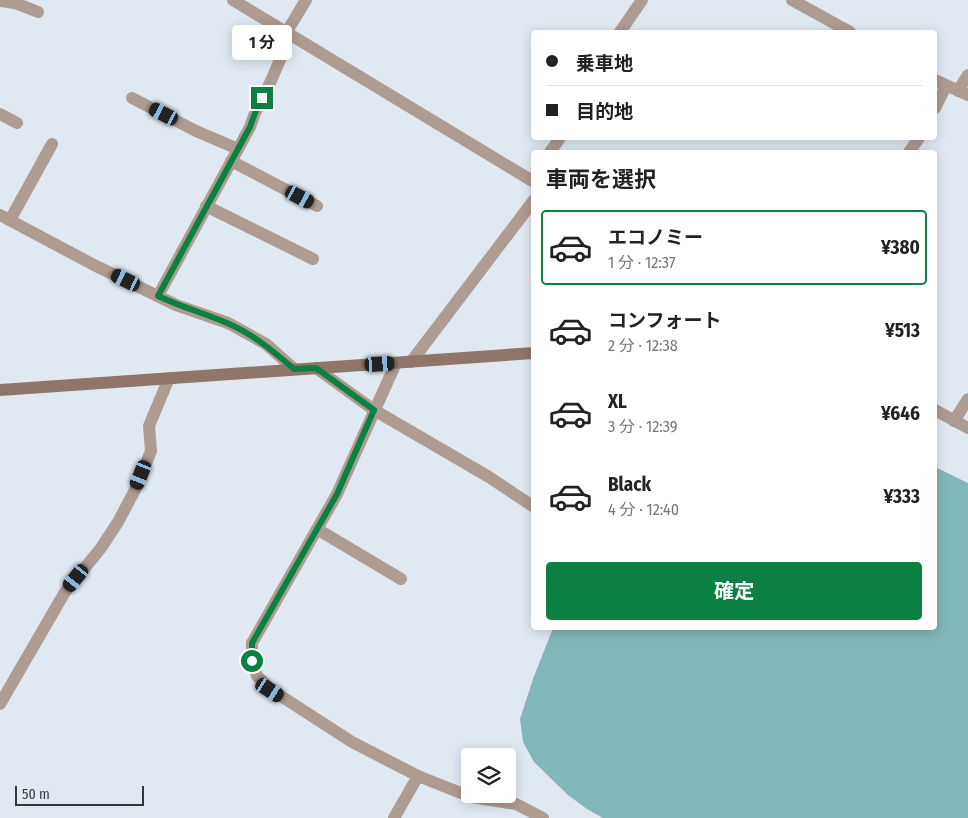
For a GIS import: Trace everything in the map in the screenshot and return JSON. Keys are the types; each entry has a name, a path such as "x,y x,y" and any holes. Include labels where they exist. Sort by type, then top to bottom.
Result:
{"street":[{"path":"233,0 531,179"},
{"path":"158,296 250,127 282,54 286,33 306,0"},
{"path":"621,30 642,0"},
{"path":"792,0 846,30"},
{"path":"0,2 15,3 38,12"},
{"path":"937,98 940,83 963,93 968,75"},
{"path":"132,98 196,131 238,149"},
{"path":"0,114 17,123"},
{"path":"52,144 5,218 176,305 228,324 266,344 294,369"},
{"path":"231,161 317,206"},
{"path":"411,362 531,204"},
{"path":"206,206 297,258 313,259"},
{"path":"0,390 531,353"},
{"path":"396,363 337,494 252,643 252,661 257,676 270,690 352,742 418,776 471,797 516,804 543,818"},
{"path":"316,368 374,410 489,477 531,505"},
{"path":"0,704 65,592 101,548 118,522 136,488 151,451 149,426 169,378"},
{"path":"954,421 968,399"},
{"path":"937,411 968,428"},
{"path":"317,529 401,579"},
{"path":"394,818 418,776"}],"shaded area":[{"path":"937,468 968,483 968,818 603,818 568,795 534,762 523,742 520,719 552,630 937,630"}],"route":[{"path":"252,661 252,643 337,494 374,410 316,368 294,369 266,344 228,324 176,305 158,296 250,127 262,98"}]}
